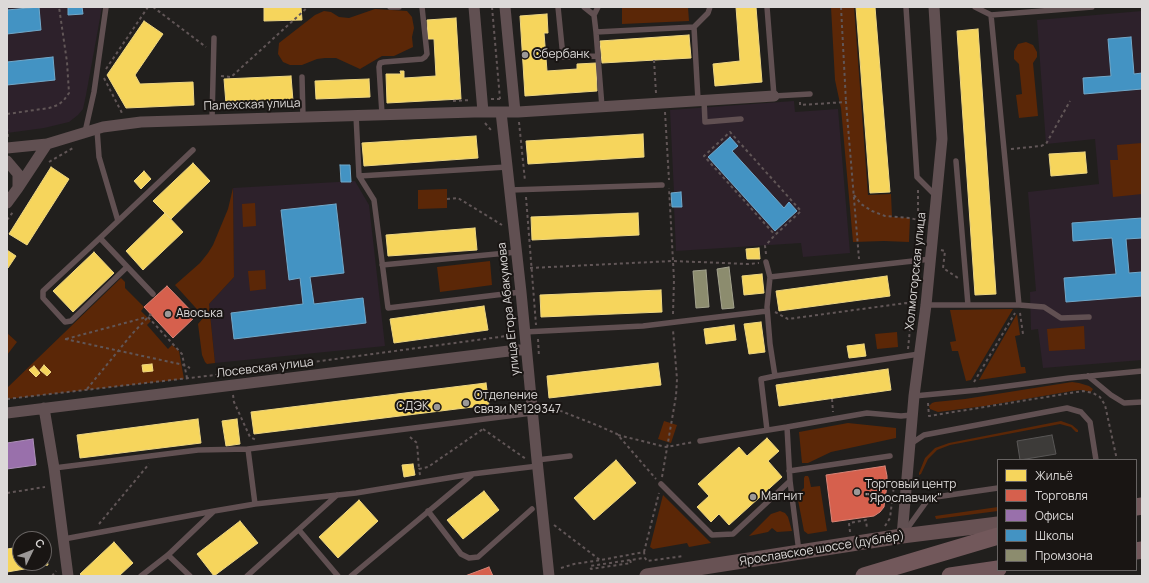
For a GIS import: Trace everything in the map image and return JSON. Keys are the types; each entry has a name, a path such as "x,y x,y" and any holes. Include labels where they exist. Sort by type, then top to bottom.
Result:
{"main road":[{"path":"864,576 997,536"},
{"path":"950,576 997,569"}],"street":[{"path":"474,7 483,112"},
{"path":"505,7 517,112 774,96"},
{"name":"Холмогорская улица","path":"902,536 912,415 931,259 942,138 934,7"},
{"name":"улица Егора Абакумова","path":"501,112 519,270 521,292 520,334 526,350 532,413 534,462 553,573"},
{"name":"Палехская улица","path":"8,144 47,144 103,127 141,122 382,114 517,112"},
{"path":"11,205 18,188 47,144"},
{"path":"7,161 18,174 18,188"},
{"name":"Лосевская улица","path":"7,413 526,350"},
{"path":"44,408 54,468 68,576"},
{"name":"Ярославское шоссе (дублёр)","path":"647,576 902,536 997,524"}],"lane":[{"path":"85,132 94,92 106,7"},
{"path":"390,7 399,7"},
{"path":"382,114 380,64 384,62 422,59 427,54 422,7"},
{"path":"558,7 563,57 598,56"},
{"path":"584,7 594,14"},
{"path":"598,7 594,14 602,107"},
{"path":"596,32 694,27 708,14 710,7"},
{"path":"767,7 774,96 810,94"},
{"path":"906,7 917,178 936,196"},
{"path":"975,7 991,15 1092,7"},
{"path":"991,15 1019,305"},
{"path":"694,27 701,100 705,122 741,119"},
{"path":"212,119 214,38"},
{"path":"302,77 304,117"},
{"path":"356,115 359,176 374,200 388,308 521,292"},
{"path":"97,129 99,156 118,221"},
{"path":"127,267 71,321 65,322 43,298 43,291 193,150"},
{"path":"956,161 968,305"},
{"path":"359,176 507,167"},
{"path":"510,190 662,185"},
{"path":"100,238 153,294"},
{"path":"382,265 517,252"},
{"path":"770,277 931,259"},
{"path":"766,262 770,277 767,309 775,376"},
{"path":"926,305 1019,305 1044,307 1061,318 1089,317"},
{"path":"520,334 642,326 767,309"},
{"path":"767,430 761,379 919,354"},
{"path":"914,396 1142,371"},
{"path":"1088,376 1111,395 1124,403 1142,402"},
{"path":"909,446 924,435 1067,408 1081,412 1090,422 1096,459"},
{"path":"54,468 198,450 248,449 532,413"},
{"path":"700,441 866,413 900,416 912,415"},
{"path":"787,426 789,471 799,552"},
{"path":"248,449 255,504"},
{"path":"64,539 255,504 337,495 472,474 570,456"},
{"path":"789,471 890,456"},
{"path":"351,576 472,474"},
{"path":"661,484 712,535 733,534 790,481"},
{"path":"902,536 929,498 997,488"},
{"path":"247,576 337,495"},
{"path":"428,511 461,554 469,558 478,556 532,509"},
{"path":"141,576 168,554 214,511"},
{"path":"299,530 338,576"},
{"path":"168,554 190,576"}],"path":[{"path":"7,114 49,108 58,105 69,93 67,62 59,7"},
{"path":"123,115 102,74 148,7"},
{"path":"153,7 214,52"},
{"path":"213,75 231,77 308,7"},
{"path":"841,7 846,102 860,267"},
{"path":"645,558 644,552 661,484 666,447 676,396 677,379 673,322 673,261 661,103 654,60"},
{"path":"799,94 800,105 846,102"},
{"path":"1004,150 1041,146 1046,144 1070,101"},
{"path":"517,112 540,363"},
{"path":"7,128 8,144"},
{"path":"519,270 532,268 673,261 748,264 766,262 765,246 775,234 801,211 730,132 704,156 775,234"},
{"path":"47,163 73,148 69,137"},
{"path":"907,356 916,260 918,220 917,178"},
{"path":"854,194 861,204 872,211 885,216 918,220"},
{"path":"447,199 458,198 503,226"},
{"path":"7,220 11,205"},
{"path":"945,251 943,268 967,283"},
{"path":"767,309 788,319 906,303 912,305"},
{"path":"1019,305 1023,334"},
{"path":"973,385 1019,305"},
{"path":"86,390 151,314"},
{"path":"148,317 65,339 184,365 190,368"},
{"path":"148,317 182,354 186,378"},
{"path":"7,399 186,378 520,334"},
{"path":"230,372 234,402 250,437 268,446"},
{"path":"832,399 834,419"},
{"path":"543,400 543,404 617,434 666,447 700,441"},
{"path":"483,419 483,429"},
{"path":"403,429 417,443 421,482"},
{"path":"483,429 534,462"},
{"path":"419,469 428,467 483,429"},
{"path":"617,434 661,484"},
{"path":"90,534 150,463 152,456"},
{"path":"882,528 890,518 895,482"},
{"path":"7,493 56,485"},
{"path":"851,537 849,523 855,520 866,520 868,534"},
{"path":"554,531 553,524 601,560"},
{"path":"553,573 560,568 574,564 644,552"},
{"path":"630,560 631,563 591,569 590,566 630,560 645,558 647,561 686,556"},
{"path":"52,576 66,561"},
{"path":"560,562 560,568"}],"shaded area":[{"path":"7,7 102,7 83,109 69,122 44,128 7,133"},
{"path":"622,7 688,7 689,21 622,24"},
{"path":"831,7 854,7 868,195 891,194 892,217 910,218 909,242 853,242 841,108 835,80"},
{"path":"375,9 407,11 412,17 414,28 412,37 413,47 394,56 382,56 360,69 336,58 317,59 302,65 290,65 283,62 278,54 279,43 315,15 324,11 331,12 339,17 349,18"},
{"path":"1142,11 1142,360 1043,368 1038,329 1031,330 1030,292 1036,291 1028,192 1099,184 1095,139 1046,144 1037,20"},
{"path":"1026,42 1033,45 1037,52 1037,57 1033,63 1038,116 1019,118 1016,95 1022,94 1019,64 1014,59 1014,51 1018,44"},
{"path":"794,101 795,112 838,109 850,253 803,257 801,243 676,251 674,207 682,207 681,192 674,193 670,110"},
{"path":"1142,143 1142,194 1113,197 1110,160 1118,160 1117,145"},
{"path":"355,181 369,205 385,346 215,363 209,304 234,277 233,188"},
{"path":"233,188 234,277 209,304 215,363 207,364 202,355 198,324 204,317 175,285 200,263 213,245 228,209"},
{"path":"447,189 447,208 418,209 418,190"},
{"path":"255,203 256,226 243,227 242,204"},
{"path":"490,261 492,285 440,292 437,267"},
{"path":"265,270 266,289 250,291 248,271"},
{"path":"121,278 125,282 125,288 144,307 141,311 151,321 147,325 168,349 172,345 179,351 184,379 7,399 7,388"},
{"path":"1013,309 971,380 966,381 958,351 952,351 950,342 956,341 950,310"},
{"path":"1017,314 1020,335 1015,336 1021,367 1025,367 1026,373 979,380"},
{"path":"1084,326 1085,349 1049,351 1047,329"},
{"path":"897,332 898,347 877,349 875,334"},
{"path":"7,333 17,342 7,355"},
{"path":"1072,382 1089,386 1093,389 1091,392 1081,390 1072,391 985,406 938,412 930,409 929,406 935,402 965,399"},
{"path":"664,421 677,425 671,443 658,439"},
{"path":"1061,421 1072,425 1078,430 1078,432 1071,427 1060,424 950,445 937,450 928,459 921,474 919,475 925,458 935,448 949,443"},
{"path":"848,423 896,428 896,438 831,452 808,463 802,463 799,432"},
{"path":"805,476 808,476 811,487 820,486 827,531 808,534 804,531 797,495 804,488"},
{"path":"663,495 711,543 689,547 687,543 653,549 650,547"},
{"path":"997,507 997,511 936,519 935,516"},
{"path":"780,511 785,513 788,517 792,531 777,532 772,528 768,532 749,536 771,514"}],"building: Жильё":[{"path":"264,7 301,7 302,20 264,21"},
{"path":"736,7 756,7 762,82 715,86 713,64 740,61"},
{"path":"856,7 875,7 890,192 870,193"},
{"path":"547,14 548,33 544,33 547,71 577,69 577,64 596,63 597,91 525,96 520,16"},
{"path":"456,18 461,99 387,103 386,74 401,74 400,71 404,71 404,78 436,76 434,39 428,39 427,20"},
{"path":"144,21 163,34 135,75 140,84 193,82 194,105 126,108 107,75"},
{"path":"978,29 996,294 975,295 957,31"},
{"path":"689,35 691,58 602,63 600,41"},
{"path":"291,76 293,101 226,104 224,79"},
{"path":"369,79 370,97 316,99 315,81"},
{"path":"643,134 644,157 528,164 526,141"},
{"path":"476,136 478,158 364,166 362,143"},
{"path":"1085,152 1087,173 1051,176 1049,154"},
{"path":"193,163 210,181 171,219 153,201"},
{"path":"51,167 69,179 27,245 9,234"},
{"path":"144,171 151,179 141,189 134,181"},
{"path":"165,213 183,232 143,270 126,251"},
{"path":"638,213 639,235 532,240 531,217"},
{"path":"475,228 477,250 388,256 386,235"},
{"path":"759,248 760,259 747,259 746,249"},
{"path":"7,250 16,256 8,268 7,266"},
{"path":"94,252 114,273 73,312 53,291"},
{"path":"762,274 764,293 744,295 742,276"},
{"path":"887,276 890,296 779,311 776,291"},
{"path":"661,290 662,312 541,317 540,295"},
{"path":"484,306 488,330 394,343 390,319"},
{"path":"761,322 765,352 749,354 744,324"},
{"path":"734,325 736,340 706,344 704,329"},
{"path":"864,344 866,356 849,358 847,346"},
{"path":"658,363 661,385 549,398 547,376"},
{"path":"152,364 153,371 143,372 142,365"},
{"path":"44,365 51,372 47,376 40,370"},
{"path":"34,366 40,373 36,377 29,370"},
{"path":"888,369 891,390 779,406 776,385"},
{"path":"486,383 489,405 254,434 251,412"},
{"path":"198,419 201,443 80,458 77,435"},
{"path":"237,419 240,444 226,446 222,421"},
{"path":"767,438 779,451 768,461 782,477 729,525 719,514 711,522 697,507 709,496 698,484 739,447 747,456"},
{"path":"616,460 636,483 594,520 574,498"},
{"path":"413,464 415,475 404,477 402,465"},
{"path":"484,491 499,510 463,539 447,520"},
{"path":"359,500 378,521 338,558 319,537"},
{"path":"240,521 258,543 214,576 197,554"},
{"path":"114,542 133,563 119,576 82,576 80,574"},
{"path":"12,548 13,571 7,572 7,549"}],"building: Торговля":[{"path":"167,286 196,316 173,338 144,307"},
{"name":"Торговый центр \"Ярославчик\"","path":"885,466 887,485 884,507 880,512 874,516 832,522 826,475"},
{"path":"489,567 493,576 465,576"}],"building: Офисы":[{"path":"33,439 36,465 7,469 7,443"}],"building: Школы":[{"path":"39,7 41,30 7,34 7,10"},
{"path":"68,7 82,7 83,14 68,15"},
{"path":"1131,37 1134,74 1142,73 1142,89 1084,94 1083,78 1111,76 1108,39"},
{"path":"53,57 55,80 7,85 7,62"},
{"path":"730,137 738,146 732,151 784,208 789,202 797,211 775,231 708,157"},
{"path":"340,165 350,165 351,182 341,182"},
{"path":"681,192 682,207 672,207 671,193"},
{"path":"336,204 344,273 310,277 314,304 363,298 366,323 234,339 231,313 303,304 300,278 289,280 281,210"},
{"path":"1142,218 1142,238 1126,239 1129,273 1142,272 1142,296 1066,302 1064,278 1116,274 1112,238 1073,241 1072,223"}],"building: Промзона":[{"path":"729,267 734,308 722,309 717,269"},
{"path":"706,270 709,307 696,308 693,271"}],"building: Прочее":[{"path":"1052,435 1056,454 1020,459 1017,441"}],"place":[{"name":"Сбербанк","path":"525,55"},
{"name":"Авоська","path":"168,314"},
{"name":"Отделение связи №129347","path":"466,403"},
{"name":"СДЭК","path":"437,407"},
{"name":"Торговый центр \"Ярославчик\"","path":"857,492"},
{"name":"Магнит","path":"753,497"}]}
